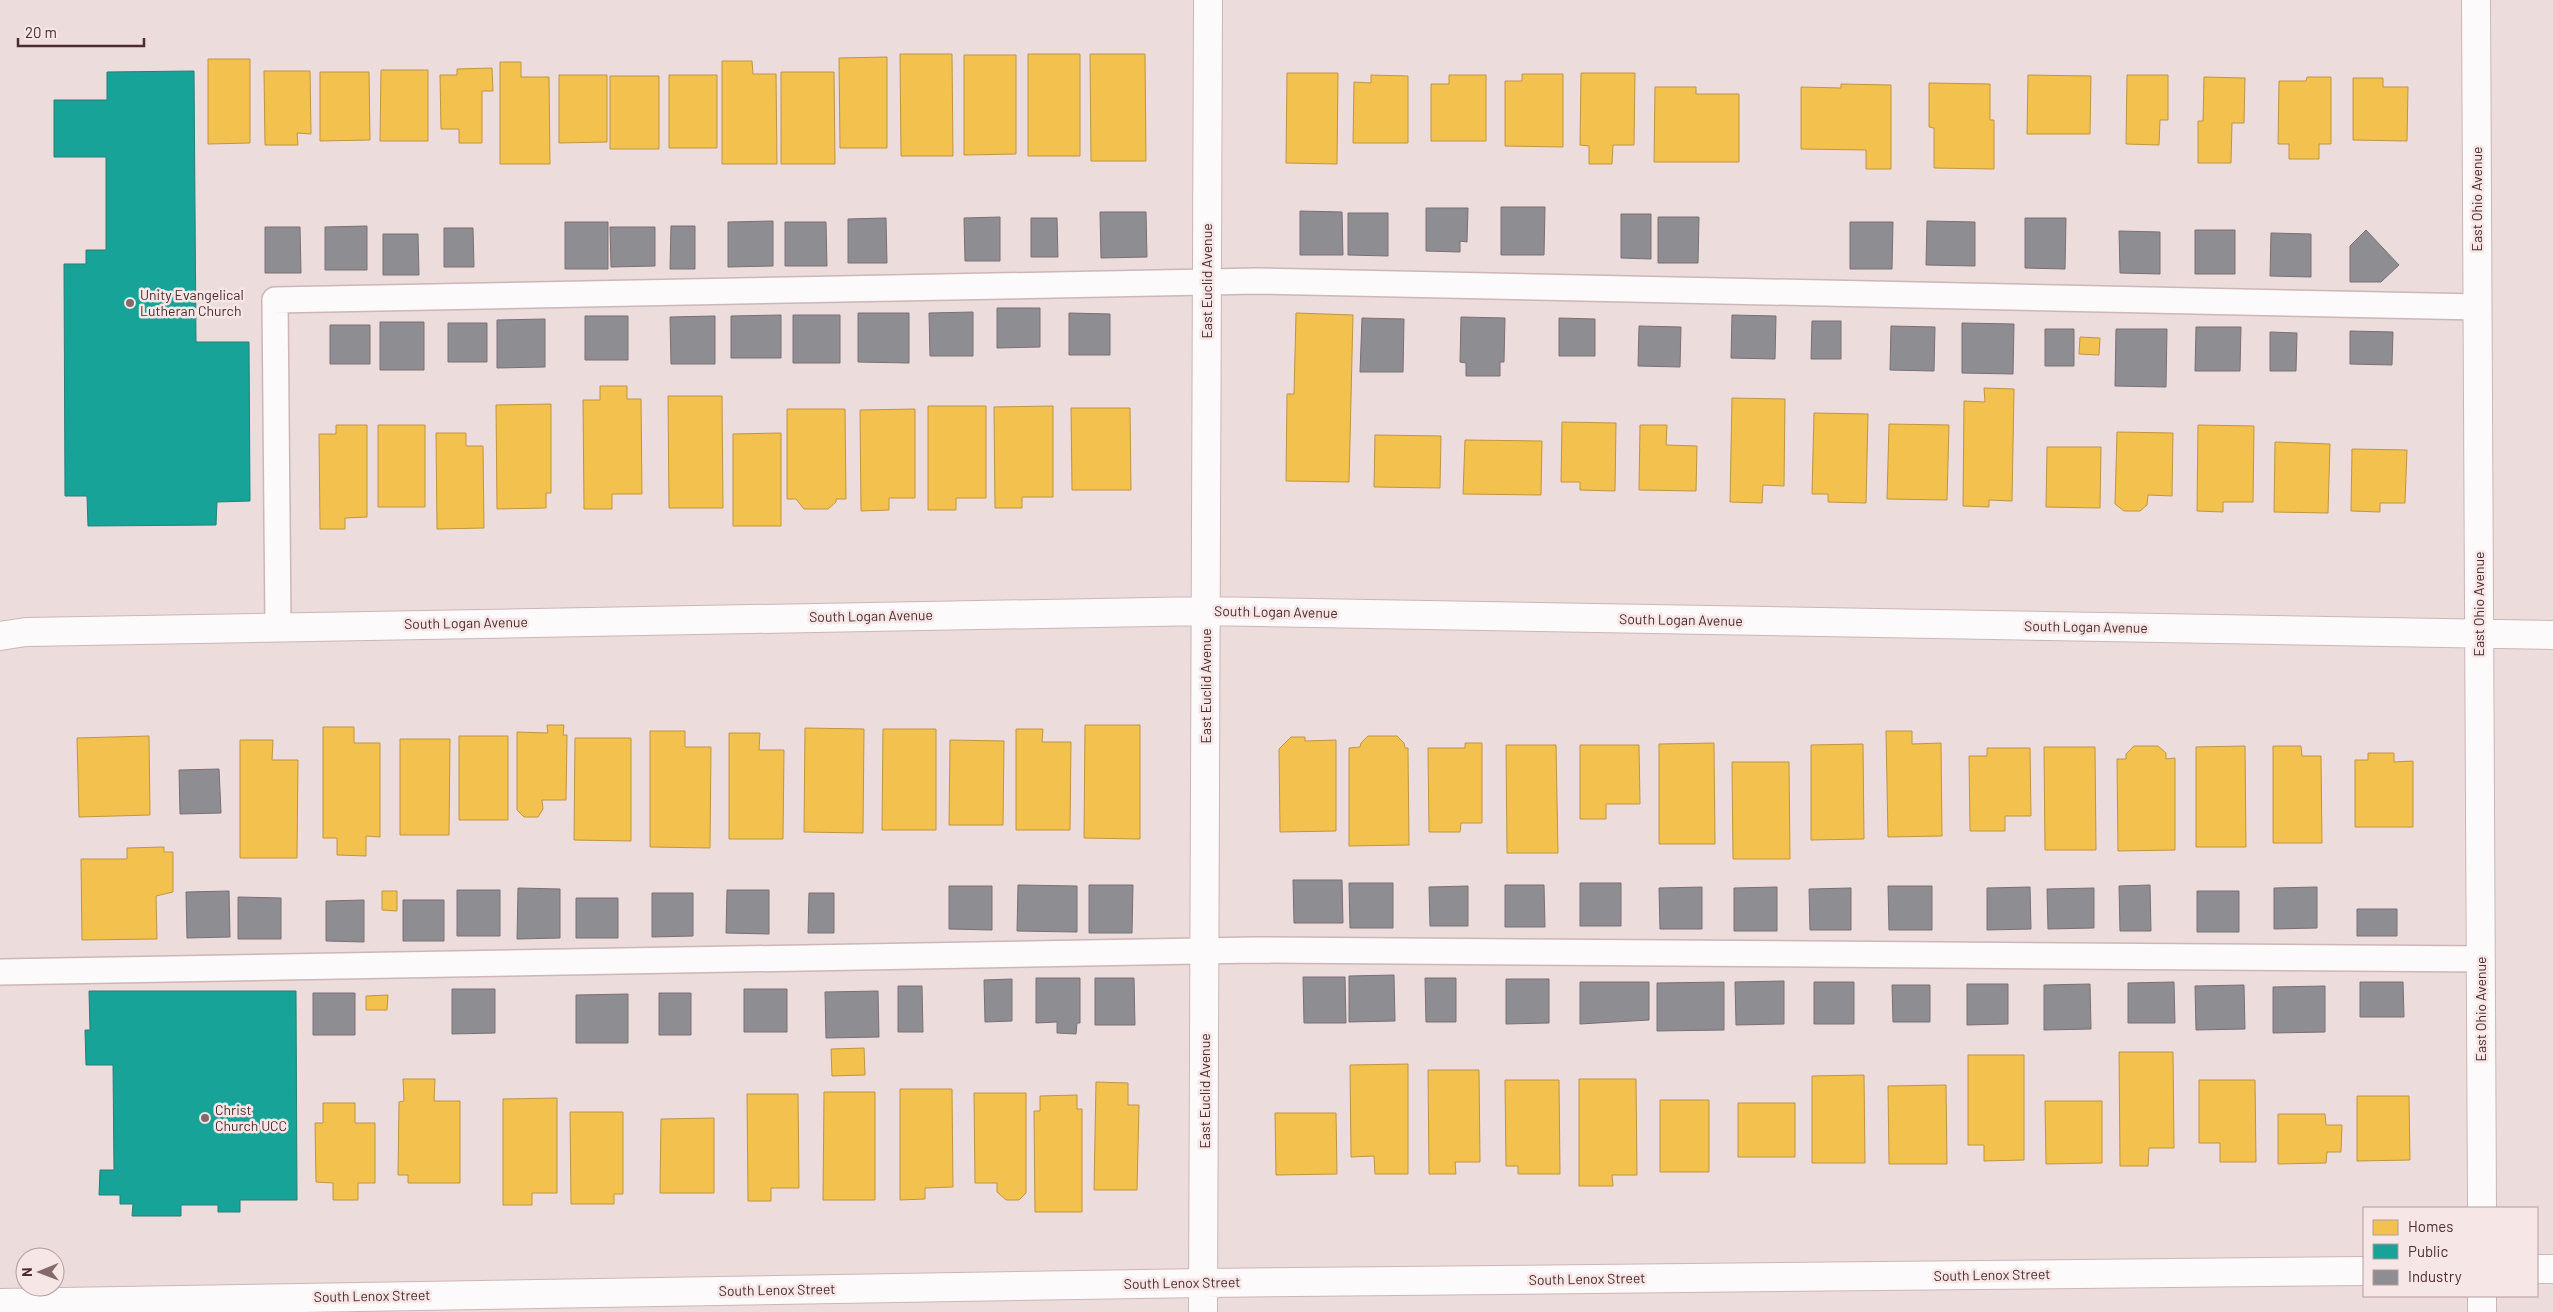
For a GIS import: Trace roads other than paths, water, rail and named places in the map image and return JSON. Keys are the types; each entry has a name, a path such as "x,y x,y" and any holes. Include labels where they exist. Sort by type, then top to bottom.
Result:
{"street":[{"name":"East Euclid Avenue","path":"1203,1312 1206,952 1208,0"},
{"name":"East Ohio Avenue","path":"2476,0 2482,1207"},
{"name":"South Logan Avenue","path":"0,636 26,632 278,626 1206,611 2553,635"},
{"path":"2538,1269 2553,1269"},
{"name":"South Lenox Street","path":"0,1302 1203,1283 2363,1271"},
{"path":"2482,1297 2482,1312"}],"lane":[{"path":"278,626 275,300 1207,282 2478,307"},
{"path":"0,972 1206,952 2481,960"}],"place":[{"name":"Unity Evangelical Lutheran Church","path":"130,303"},
{"name":"Christ Church UCC","path":"205,1118"}]}
